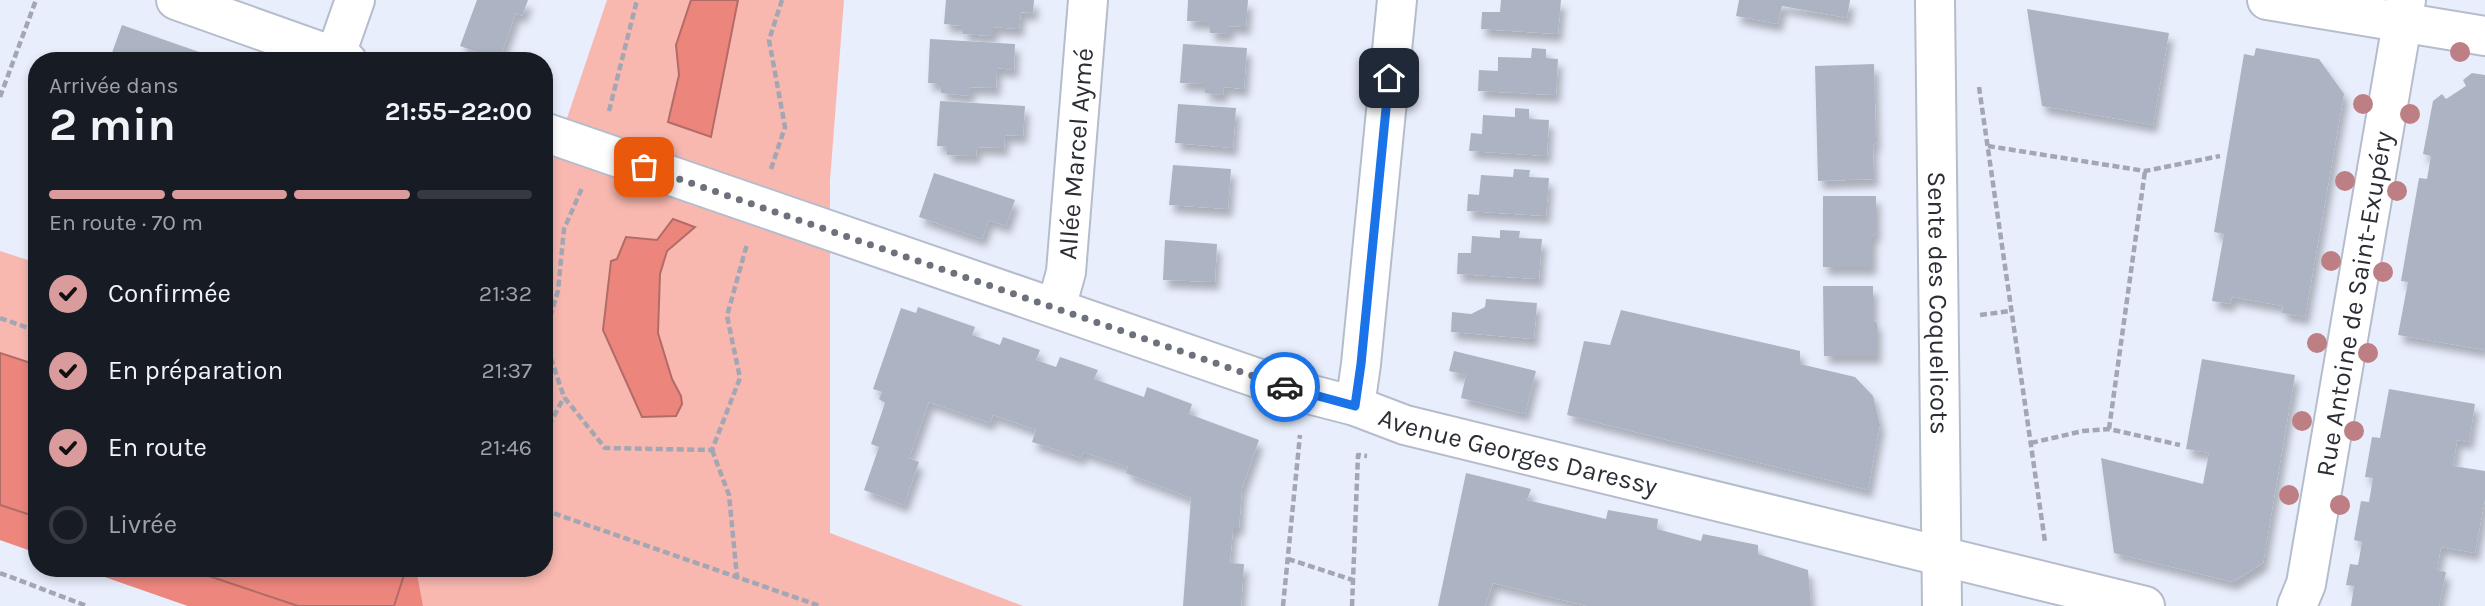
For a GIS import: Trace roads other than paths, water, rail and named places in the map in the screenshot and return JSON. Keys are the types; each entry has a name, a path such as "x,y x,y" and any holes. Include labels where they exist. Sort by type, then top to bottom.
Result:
{"street":[{"path":"176,0 321,52"},
{"path":"343,52 355,0"},
{"name":"Allée Marcel Aymé","path":"1056,308 1066,272 1087,0"},
{"path":"1355,406 1396,0"},
{"name":"Sente des Coquelicots","path":"1935,0 1942,606"},
{"path":"2267,0 2405,11 2485,36"},
{"name":"Rue Antoine de Saint-Exupéry","path":"2297,606 2306,584 2405,11"},
{"name":"Avenue Georges Daressy","path":"553,135 1289,389 1355,406 1405,425 2145,606"}]}
